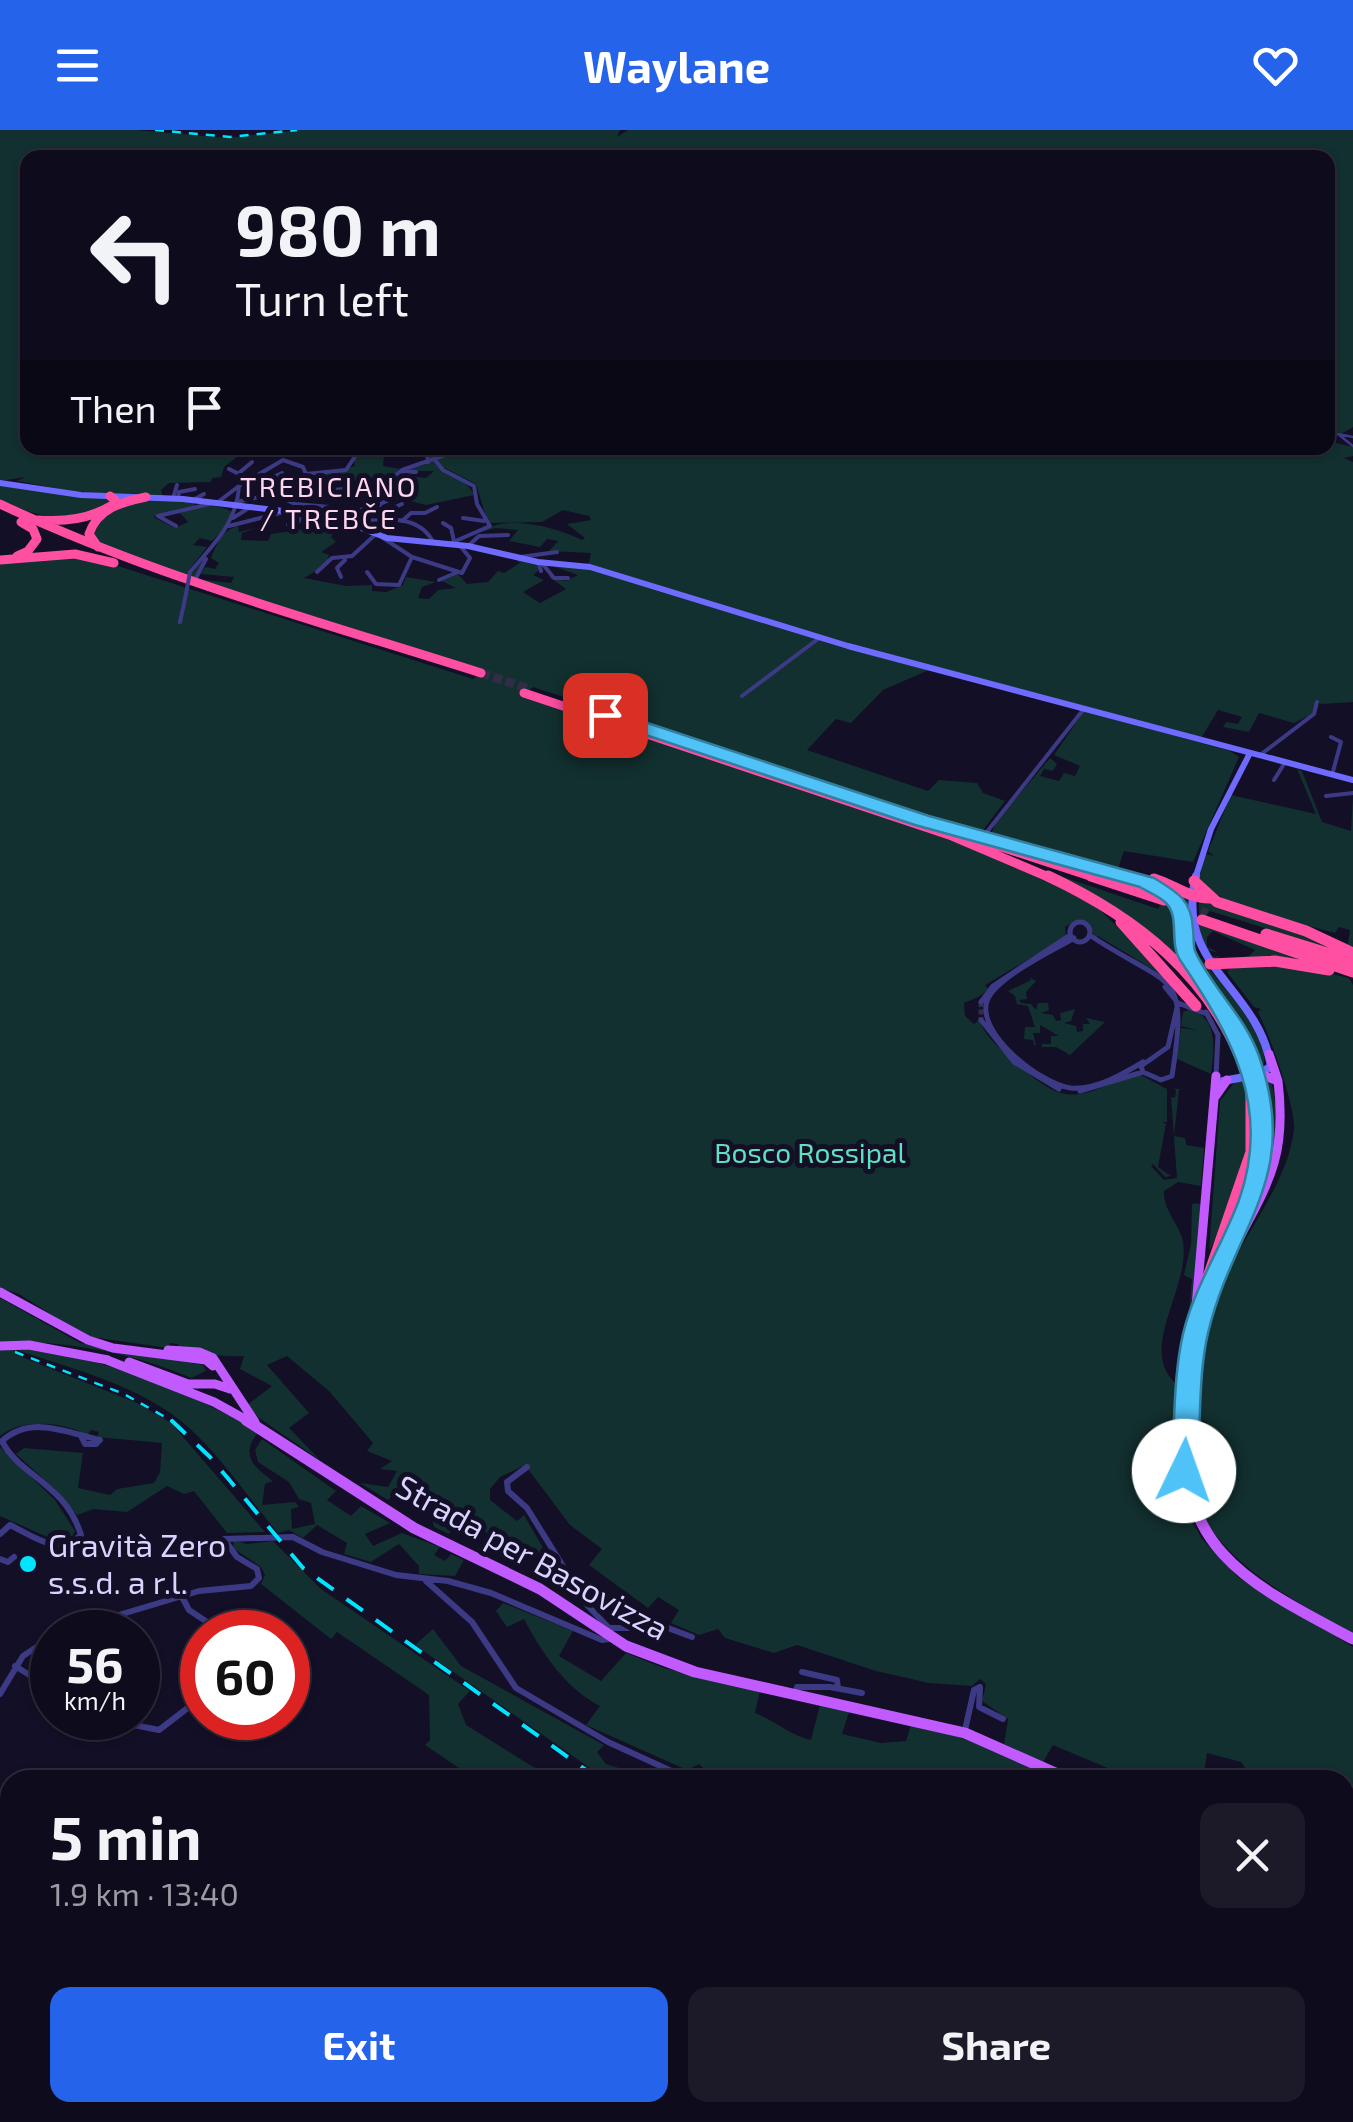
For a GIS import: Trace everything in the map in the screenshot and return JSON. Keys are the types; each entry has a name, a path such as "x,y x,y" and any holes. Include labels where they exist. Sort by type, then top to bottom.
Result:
{"highway":[{"path":"0,507 49,521 83,518 116,501 146,498"},
{"path":"0,559 87,555 479,675 96,545 90,537 90,526 116,501"},
{"path":"0,507 30,527 36,537 28,550 0,559"},
{"path":"0,507 90,551 172,580"},
{"path":"0,507 104,552 196,580"},
{"path":"527,691 1162,903 1088,881 922,823"},
{"path":"922,823 1147,882 1175,900 1182,914 1184,950 1226,1011 1251,1075 1263,1140 1256,1183 1195,1335"},
{"path":"922,823 1030,868 1136,926 1193,978 1221,1017 1251,1075"},
{"path":"1084,866 1173,884 1193,898 1209,898 1306,931 1353,957"},
{"path":"1173,884 1194,879 1209,898"},
{"path":"1094,901 1135,937 1192,1006"},
{"path":"1353,957 1205,917 1353,974"},
{"path":"1210,964 1275,961 1353,974"},
{"path":"1226,981 1224,972 1231,965"}],"main road":[{"path":"0,483 116,501"},
{"path":"146,498 237,503 355,521 393,541 454,543 539,562 614,573 821,638 1258,758 1353,780"},
{"path":"1235,751 1243,766"},
{"path":"1195,1335 1217,1281 1277,1164 1284,1130 1278,1081 1257,1018 1210,964 1196,939 1194,879 1249,755"},
{"path":"1243,766 1258,758"},
{"path":"1251,1075 1271,1066 1269,1054"},
{"path":"1278,1081 1251,1075 1223,1077 1214,1100 1194,1302 1184,1471 1196,1515 1212,1540 1242,1571 1353,1639"},
{"path":"0,1292 28,1304 72,1334 102,1344 206,1360 217,1368"},
{"path":"0,1346 29,1345 148,1367 193,1386 208,1384 230,1389"},
{"name":"Strada per Basovizza","path":"107,1360 214,1402 261,1427 396,1517 540,1589 608,1633 675,1666 964,1732 1050,1770"},
{"path":"172,1377 198,1382 217,1368"},
{"path":"214,1402 207,1392 217,1368"},
{"name":"Strada per Basovizza","path":"217,1368 261,1427"},
{"path":"184,1390 208,1384"}],"street":[{"path":"1353,436 1338,434 1353,446"},
{"path":"284,460 285,455"},
{"path":"276,494 306,474 346,470 355,455"},
{"path":"427,455 428,462"},
{"path":"229,526 283,512 312,495 343,489 379,490 400,471 448,455"},
{"path":"176,526 158,516 218,502 284,460 304,467 306,474"},
{"path":"435,460 443,470 474,486 484,522"},
{"path":"239,473 252,462"},
{"path":"228,470 300,505 330,507 336,518"},
{"path":"400,471 416,472"},
{"path":"261,483 282,472"},
{"path":"175,498 177,485"},
{"path":"180,622 190,572 229,526 239,486"},
{"path":"175,498 179,492 194,490"},
{"path":"378,503 384,498 379,490"},
{"path":"194,500 204,494"},
{"path":"237,503 276,494 331,498"},
{"path":"355,521 364,506 394,501 396,497"},
{"path":"378,503 386,511"},
{"path":"383,519 386,511 402,504"},
{"path":"288,525 297,524 302,514 300,505"},
{"path":"233,518 252,506"},
{"path":"402,521 411,513 425,513 437,507"},
{"path":"454,543 490,526 464,518"},
{"path":"355,521 383,519 419,524 431,533 434,542"},
{"path":"439,580 462,573 470,558 454,543 451,528 443,523"},
{"path":"341,577 336,568 378,535"},
{"path":"468,546 479,536 508,535"},
{"path":"393,541 412,558 458,572"},
{"path":"484,549 492,541"},
{"path":"196,580 210,552"},
{"path":"517,557 557,552"},
{"path":"317,572 332,558 345,560"},
{"path":"367,572 376,584 399,585 412,558"},
{"path":"539,562 541,571"},
{"path":"539,562 554,578 568,578"},
{"path":"742,696 800,649 821,638"},
{"path":"1258,758 1314,714 1317,702"},
{"path":"986,833 1083,710"},
{"path":"1331,737 1341,742 1332,775"},
{"path":"1274,780 1284,764"},
{"path":"1326,796 1353,793"},
{"path":"1072,936 1070,926 1080,924 1090,928 1089,937"},
{"path":"1072,936 993,992 984,1012 989,1028 1040,1077 1062,1087 1090,1086 1158,1055 1192,1006"},
{"path":"981,1002 993,986 1072,936 1089,937 1192,1006 1218,1036 1217,1063 1223,1077"},
{"path":"981,1020 995,1042 1037,1080 1053,1088 1085,1091 1142,1072 1164,1080 1172,1076 1192,1006"},
{"path":"1158,1055 1174,1062"},
{"path":"1142,1072 1143,1062"},
{"path":"0,1534 10,1525 60,1548 78,1540 81,1530 71,1514 48,1487 7,1452 2,1441 15,1430 46,1427 81,1436"},
{"path":"527,1467 507,1482 508,1491 527,1508 542,1538 566,1566 608,1633"},
{"path":"134,1610 181,1595 257,1583 257,1568 227,1547 224,1539 287,1536 322,1552 396,1575 448,1580 492,1593 602,1640 608,1633 668,1628 692,1638"},
{"path":"0,1559 8,1562 14,1557"},
{"path":"423,1579 472,1622 516,1688 608,1742 669,1770"},
{"path":"181,1595 188,1610"},
{"path":"0,1694 15,1666 30,1650"},
{"path":"15,1666 30,1675"},
{"name":"Strada per Basovizza","path":"802,1672 837,1680 838,1688"},
{"path":"964,1732 974,1690 980,1686 979,1706 1003,1719"},
{"name":"Strada per Basovizza","path":"795,1694 797,1687 862,1693"}],"green space":[{"path":"0,130 135,130 227,138 301,130 620,130 617,137 628,130 1353,130 1353,427 1341,434 1335,432 1335,150 20,150 20,455 239,455 224,467 221,477 212,478 211,482 169,483 161,490 163,497 71,491 17,481 25,477 0,481"},
{"path":"1335,443 1353,447 1353,456 1344,458 1353,462 1353,702 1316,701 1312,714 1294,723 1259,713 1249,732 1223,727 1226,722 1238,724 1242,717 1218,710 1200,740 867,649 584,564 589,563 591,553 549,551 558,541 547,539 540,547 509,541 518,530 495,528 482,532 503,524 530,524 582,540 585,538 567,524 591,520 589,516 563,510 542,522 488,523 476,484 429,459 428,455 1335,455"},
{"path":"359,455 386,455 383,466 400,469 386,482 386,478 373,477 365,482 323,475 355,466 353,459"},
{"path":"434,461 466,484 474,495 426,505 403,499 415,491 386,485 402,475 426,478 434,471 405,471"},
{"path":"0,484 108,497 113,502 84,515 42,515 0,500"},
{"name":"Bosco Rossipal","path":"145,499 194,501 194,506 153,517 175,528 188,522 180,513 194,508 214,506 232,512 230,522 212,541 200,538 193,545 207,547 188,571 193,572 206,556 196,579 231,583 234,577 201,574 205,567 215,569 219,563 211,558 213,553 232,528 238,526 239,532 256,528 242,533 241,540 268,541 271,534 306,529 311,523 318,524 311,530 315,532 331,518 340,522 331,537 336,542 321,552 329,555 326,565 304,578 346,586 372,585 372,591 386,592 403,585 406,577 436,582 422,587 418,598 429,599 438,590 456,588 442,581 458,574 467,584 488,582 498,571 504,573 520,563 515,558 537,563 538,571 533,575 544,580 523,592 540,603 566,589 548,576 566,581 578,575 544,563 589,568 929,670 883,690 851,723 836,719 807,750 928,791 939,780 977,783 983,793 1005,801 981,833 533,687 522,696 967,846 1032,872 1097,907 1177,985 1182,998 1154,970 1098,936 1095,938 1091,926 1074,922 1065,927 1066,937 985,985 985,992 964,1003 965,1016 974,1024 979,1020 990,1038 1015,1062 1062,1093 1086,1093 1137,1073 1167,1089 1167,1122 1162,1122 1166,1124 1158,1167 1171,1176 1165,1177 1151,1166 1164,1180 1177,1178 1171,1097 1175,1098 1176,1090 1172,1088 1183,1090 1179,1090 1174,1136 1185,1138 1186,1145 1204,1148 1201,1186 1178,1182 1164,1191 1166,1205 1183,1242 1183,1261 1162,1340 1162,1358 1168,1374 1182,1388 1192,1279 1184,1275 1191,1244 1192,1204 1201,1205 1178,1458 1182,1503 1202,1539 1238,1577 1353,1647 1353,1770 1247,1770 1241,1762 1207,1753 1204,1770 1112,1770 1053,1745 1043,1762 1004,1744 1008,1719 982,1701 986,1684 980,1679 972,1686 929,1683 876,1671 797,1645 774,1653 725,1638 718,1629 699,1635 671,1623 679,1610 658,1597 648,1608 589,1565 602,1549 570,1525 525,1465 500,1477 490,1489 490,1500 517,1521 524,1515 546,1553 576,1591 513,1541 498,1537 484,1552 477,1550 489,1534 461,1521 449,1534 434,1527 424,1504 409,1491 402,1487 388,1500 360,1483 388,1487 397,1471 380,1469 392,1461 367,1451 373,1443 330,1392 287,1356 267,1365 309,1413 289,1428 320,1460 256,1416 247,1405 272,1386 240,1369 244,1356 177,1349 178,1344 170,1343 168,1348 85,1336 19,1294 0,1288 0,561 72,555 96,559 473,679 482,672 187,577 97,544 91,531 101,517"},
{"path":"1084,711 1230,751 1239,757 1193,862 1124,851 1118,869 993,838 996,822 1050,758 1057,764 1053,771 1044,769 1040,776 1059,781 1064,773 1075,776 1080,766 1054,755"},
{"path":"1297,769 1302,771 1322,822 1351,831 1353,797 1353,950 1321,933 1348,944 1350,930 1339,927 1335,933 1246,910 1199,879 1205,854 1214,856 1208,851 1231,795 1316,814"},
{"path":"1052,859 1126,878 1168,895 1179,923 1180,950 1225,1015 1177,957 1031,866 1158,909 1165,898"},
{"path":"1156,881 1188,897 1194,946 1253,1019 1265,1050 1263,1067 1256,1070 1228,1009 1191,960 1185,920"},
{"path":"1199,899 1305,933 1352,955 1210,911 1203,920 1322,965 1222,965 1211,957 1221,956 1217,958 1221,961 1249,956 1255,950 1213,931 1207,937 1207,947 1218,952 1205,950 1199,933"},
{"path":"1291,964 1349,978 1353,985 1353,1634 1281,1592 1236,1558 1202,1515 1189,1475 1193,1427 1201,1427 1199,1452 1206,1491 1221,1497 1223,1478 1216,1450 1206,1422 1194,1418 1201,1355 1219,1294 1279,1179 1294,1129 1286,1088 1258,1012 1261,1009 1254,1007 1227,972 1232,967"},
{"path":"1029,977 1036,981 1026,992 1027,999 1019,1000 1021,1003 1031,1004 1036,1010 1038,1003 1048,1003 1049,1010 1041,1013 1053,1015 1056,1021 1061,1020 1060,1013 1075,1009 1071,1021 1064,1023 1076,1026 1077,1032 1083,1031 1083,1024 1090,1024 1086,1018 1105,1022 1070,1055 1056,1047 1042,1047 1051,1044 1051,1036 1059,1036 1040,1025 1040,1033 1033,1033 1034,1045 1033,1040 1024,1039 1025,1027 1035,1027 1028,1006 1017,1004 1008,991 1031,980"},
{"path":"1191,1009 1206,1020 1213,1037 1211,1074 1177,1059 1181,1028 1197,1030 1181,1026 1183,1012"},
{"path":"1260,1077 1272,1083 1280,1130 1262,1181 1267,1126 1258,1081 1246,1084 1251,1132 1229,1214 1209,1251 1220,1101 1234,1083"},
{"path":"0,1298 80,1343 203,1365 206,1371 191,1378 98,1350 0,1342"},
{"path":"21,1348 84,1359 144,1378 259,1431 250,1446 251,1459 273,1481 265,1484 262,1505 295,1502 299,1507 291,1509 292,1529 315,1524 311,1503 299,1499 289,1482 258,1462 255,1450 262,1439 336,1491 327,1500 351,1516 361,1506 390,1523 365,1534 373,1546 402,1533 440,1547 434,1555 445,1561 451,1554 464,1560 455,1576 419,1574 419,1566 399,1544 371,1562 344,1554 347,1543 317,1525 303,1538 289,1530 278,1533 211,1451 169,1412 106,1380 17,1350 14,1354 137,1403 171,1423 265,1532 227,1533 194,1491 184,1494 167,1486 127,1512 94,1509 77,1515 16,1454 24,1448 83,1453 78,1488 110,1495 117,1489 154,1483 160,1472 162,1443 97,1437 99,1432 91,1430 87,1435 43,1424 20,1426 0,1436 0,1349"},
{"path":"0,1447 55,1500 75,1531 71,1539 61,1543 0,1516"},
{"path":"234,1540 247,1544 273,1541 321,1589 470,1691 458,1704 466,1725 538,1770 458,1770 425,1745 430,1740 429,1695 337,1632 331,1639 310,1622 310,1610 294,1610 261,1584 265,1575 261,1567 233,1548"},
{"path":"503,1603 573,1631 559,1656 601,1681 626,1653 664,1668 760,1691 755,1713 803,1738 811,1740 820,1705 849,1712 842,1734 881,1743 906,1741 911,1725 956,1735 1038,1770 705,1770 699,1764 687,1770 586,1725 600,1706 576,1690 556,1669 524,1619 507,1627 496,1611"},
{"path":"433,1629 461,1666 604,1745 597,1752 606,1764 625,1770 593,1770 415,1645"}],"tunnel":[{"path":"481,673 529,689"},
{"path":"1168,902 1207,914"},
{"path":"981,1002 981,1020"}],"railway":[{"path":"155,130 230,137 297,130"},
{"path":"15,1352 124,1394 172,1421"},
{"path":"172,1421 210,1457 303,1568 586,1770"}],"place":[{"name":"Gravità Zero s.s.d. a r.l.","path":"28,1564"}],"district":[{"name":"TREBICIANO / TREBČE","path":"329,503"}],"route":[{"path":"605,715 922,820 1147,882 1175,900 1182,914 1184,950 1226,1011 1248,1053 1261,1106 1263,1140 1251,1199 1205,1302 1195,1335 1184,1471"}]}
